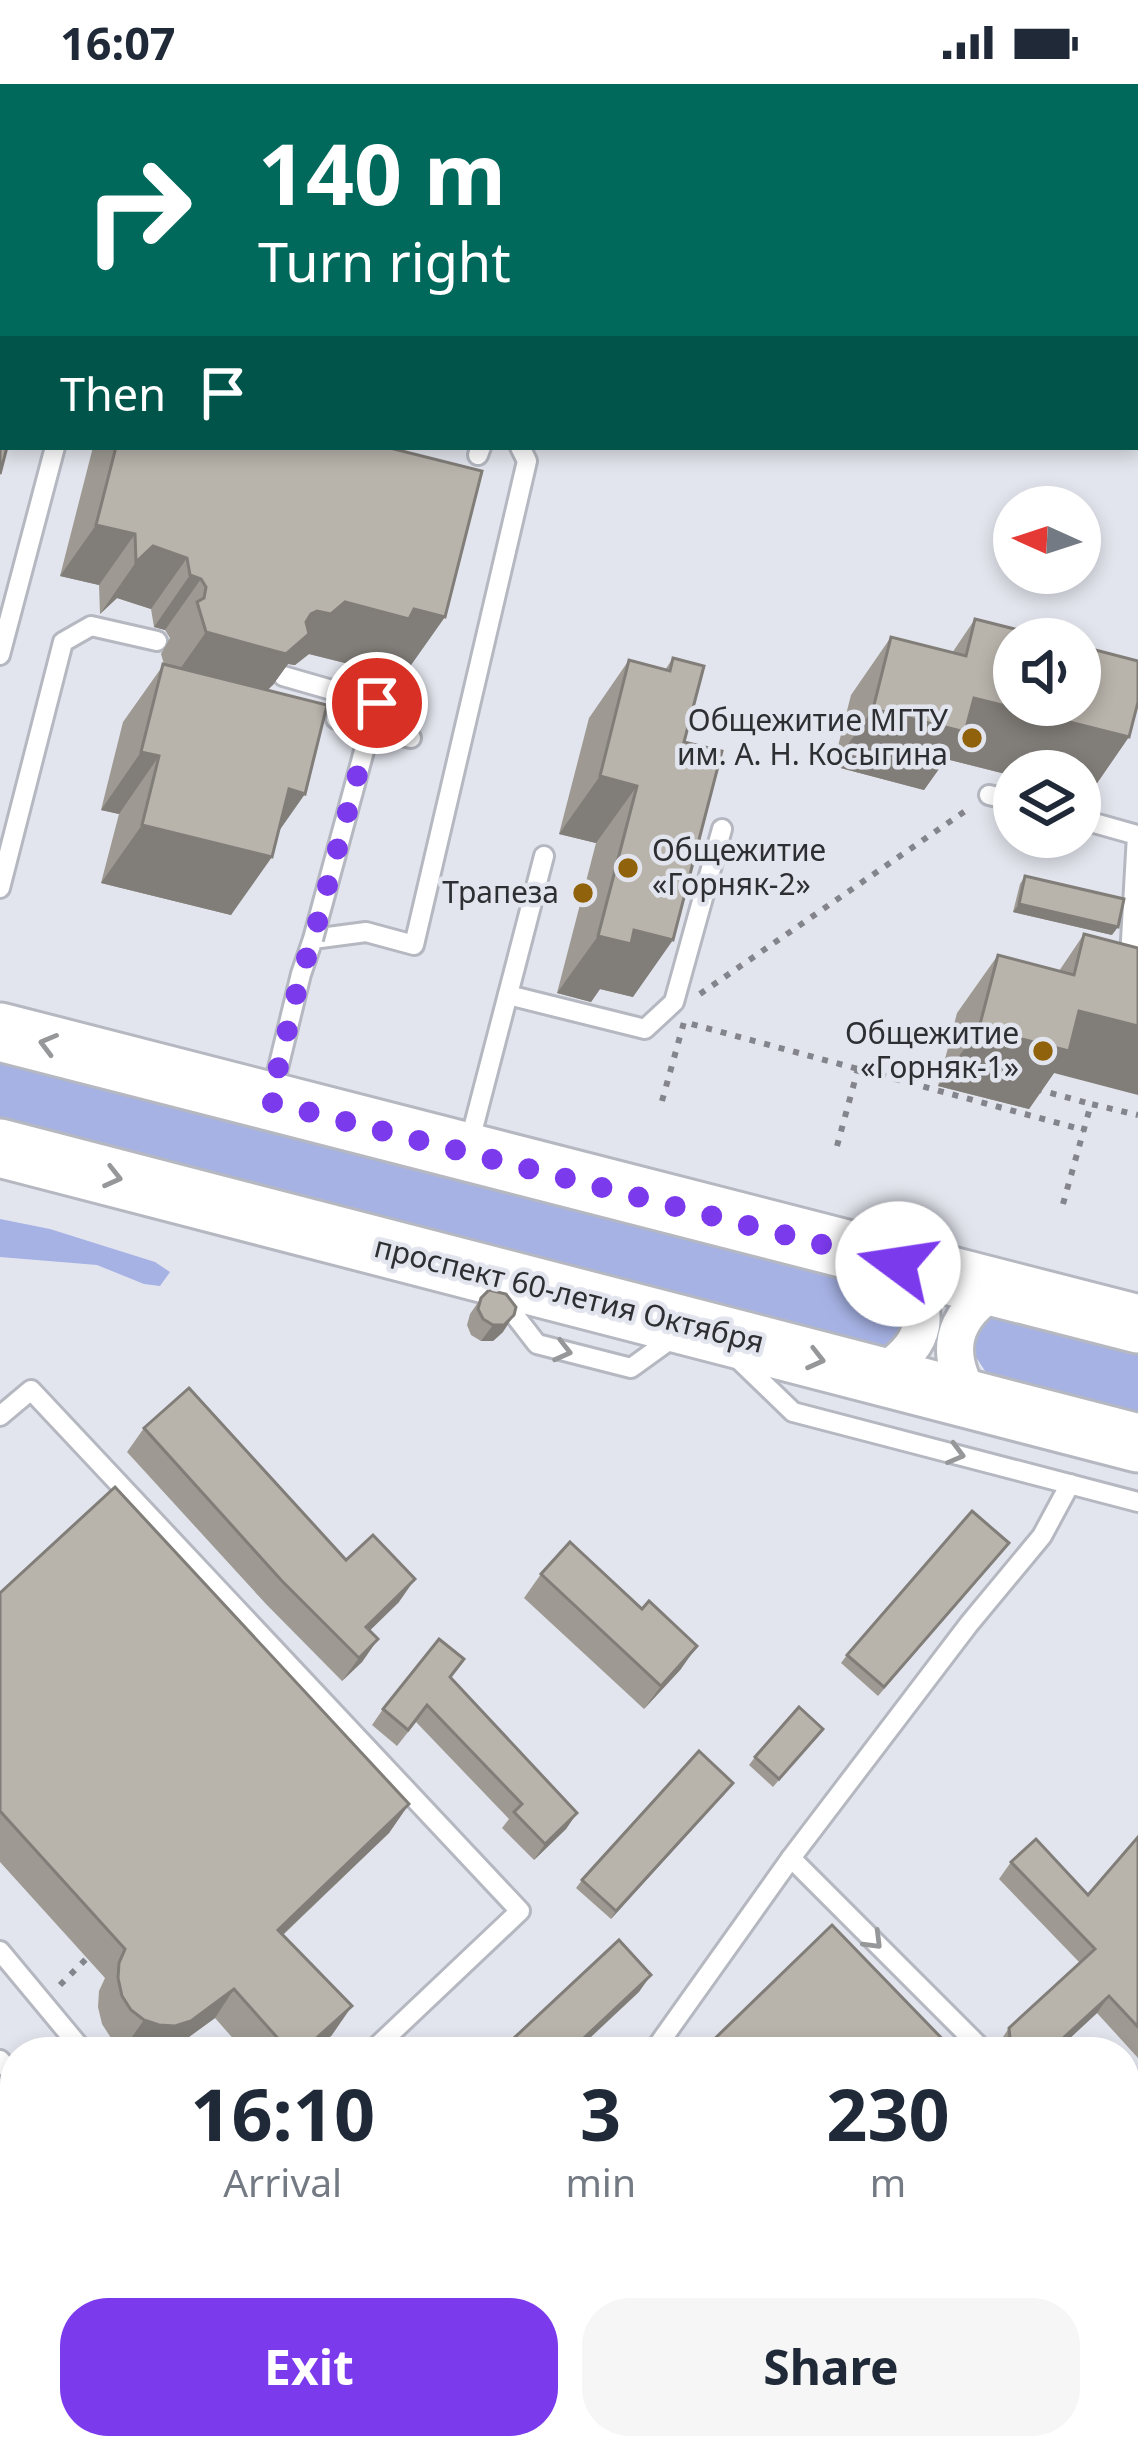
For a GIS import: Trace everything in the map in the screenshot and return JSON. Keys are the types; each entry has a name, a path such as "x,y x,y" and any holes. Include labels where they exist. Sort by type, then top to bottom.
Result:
{"main road":[{"path":"0,1032 1138,1324"},
{"name":"проспект 60-летия Октября","path":"0,1148 1138,1443"}],"street":[{"path":"878,1375 914,1347 922,1329 915,1286 898,1264"},
{"path":"973,1401 961,1382 955,1338 963,1316 998,1288"}],"lane":[{"path":"0,655 54,450"},
{"path":"313,939 366,932 414,945 527,461 522,450"},
{"path":"0,888 64,641 91,626 157,641"},
{"path":"270,1102 377,703 283,676"},
{"path":"336,719 357,725"},
{"path":"989,795 993,796"},
{"path":"1101,825 1137,835 1130,958 1138,961"},
{"path":"508,995 645,1029 674,1002 722,829"},
{"path":"466,1152 544,856"},
{"path":"699,1328 793,1412 1138,1502"},
{"path":"0,1416 31,1390 520,1911 387,2037"},
{"path":"664,2037 791,1858 1042,1536 1070,1484"},
{"path":"791,1858 970,2037"},
{"path":"0,1951 72,2037"}],"path":[{"path":"692,1000 989,795"},
{"path":"662,1101 684,1022 1084,1130"},
{"path":"837,1146 858,1069"},
{"path":"1034,1088 1138,1115"},
{"path":"1063,1204 1090,1104"},
{"path":"43,2002 87,1958"}],"shaded area":[{"path":"0,1063 890,1291 901,1322 898,1340 874,1357 0,1133"},
{"path":"0,1219 50,1229 155,1262 170,1272 160,1286 97,1265 0,1257"},
{"path":"1003,1313 1138,1347 1138,1415 989,1377 972,1351 973,1342 980,1326"}],"building":[{"path":"115,450 398,450 482,471 445,617 414,609 409,619 345,602 331,614 311,614 306,622 309,634 286,654 206,632 197,602 204,598 206,587 190,575 187,558 153,546 136,562 135,534 96,525"},
{"path":"975,619 993,624 993,703 974,698 965,732 873,709 891,637 966,656"},
{"path":"1101,651 1138,661 1138,702 1129,737 1085,726 1101,726"},
{"path":"673,658 704,666 684,742 722,751 673,940 634,930 631,944 598,936 637,786 600,776 629,660 670,671"},
{"path":"163,664 327,705 305,794 289,789 272,857 142,825 159,756 141,752"},
{"path":"1025,876 1124,899 1118,927 1019,904"},
{"path":"1084,934 1138,948 1138,1026 1079,1011 1069,1051 979,1028 998,955 1074,975"},
{"path":"489,1290 506,1294 516,1307 504,1325 483,1319 478,1309"},
{"path":"189,1388 346,1560 373,1535 415,1579 366,1627 378,1639 359,1658 282,1581 144,1428"},
{"path":"115,1487 409,1804 278,1930 352,2006 318,2037 277,2037 234,1989 191,2021 175,2026 144,2020 131,2010 118,1978 125,1949 0,1811 0,1593"},
{"path":"972,1511 1009,1543 884,1687 847,1655"},
{"path":"570,1542 642,1609 649,1601 697,1646 661,1686 541,1574"},
{"path":"439,1639 464,1659 450,1677 577,1813 545,1844 514,1812 522,1804 427,1705 408,1730 383,1709"},
{"path":"799,1707 823,1729 779,1779 755,1757"},
{"path":"699,1751 733,1783 616,1911 582,1880"},
{"path":"1138,1837 1138,2027 1109,1996 1064,2037 1010,2037 1009,2028 1095,1949 1011,1862 1036,1839 1088,1895"},
{"path":"832,1925 940,2037 716,2037"},
{"path":"619,1940 651,1975 585,2037 515,2037"}],"place":[{"name":"Общежитие МГТУ им. А. Н. Косыгина","path":"972,738"},
{"name":"Общежитие «Горняк-2»","path":"628,868"},
{"name":"Трапеза","path":"583,893"},
{"name":"Общежитие «Горняк-1»","path":"1043,1051"}],"route":[{"path":"377,703 270,1102 898,1264"}]}
